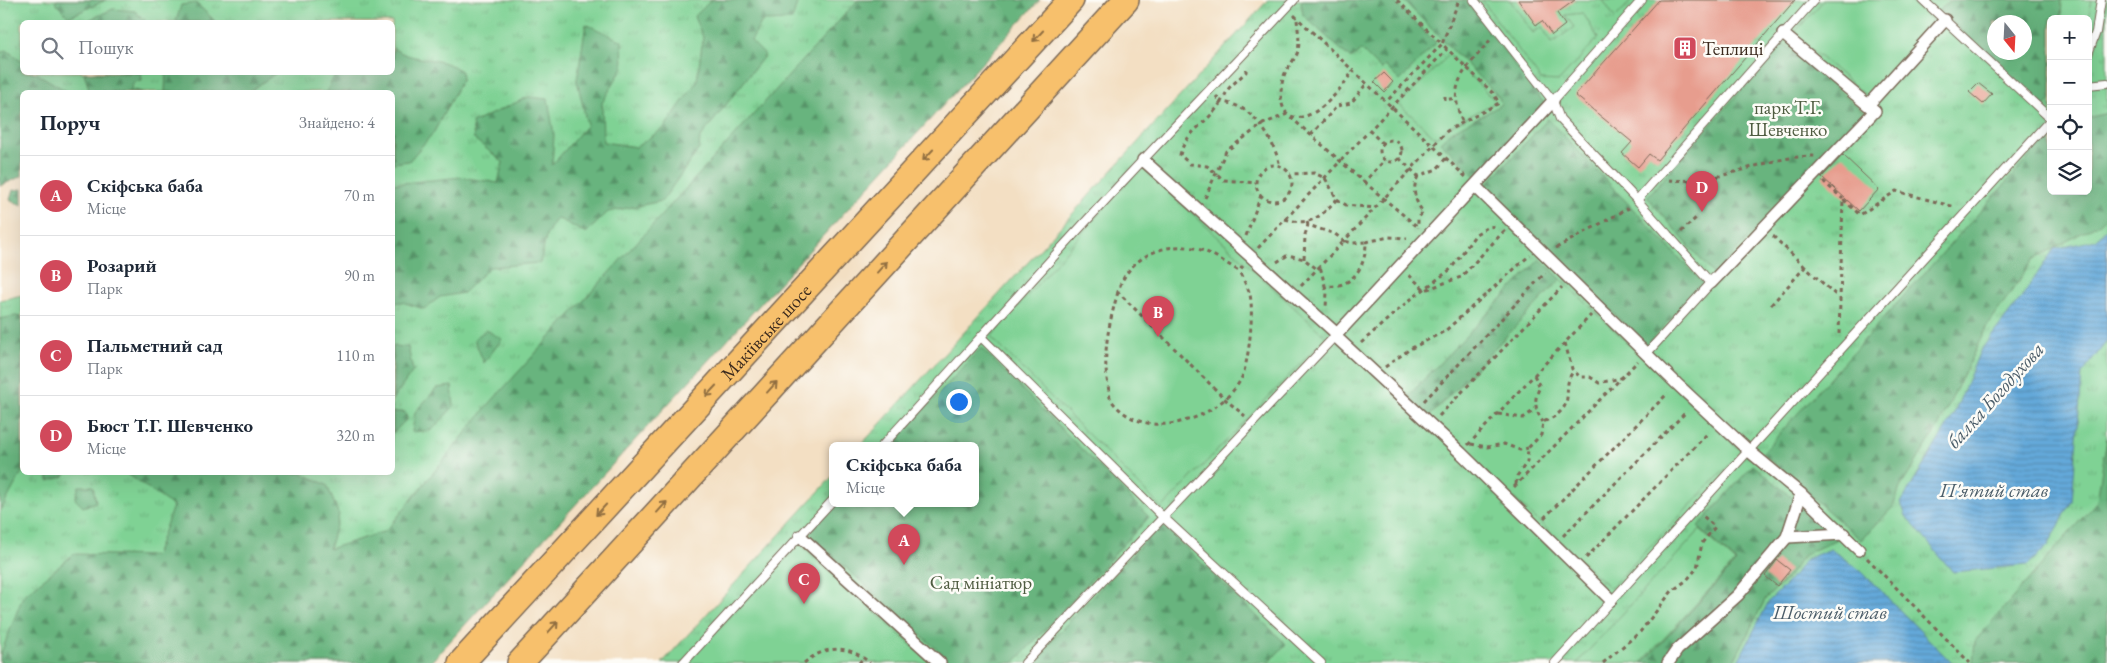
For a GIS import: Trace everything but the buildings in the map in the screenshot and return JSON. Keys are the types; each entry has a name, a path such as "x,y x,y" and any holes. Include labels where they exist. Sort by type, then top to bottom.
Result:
{"main road":[{"name":"Макіївське шосе","path":"460,663 1071,0"},
{"path":"520,663 1126,0"}],"street":[{"path":"1868,105 1945,20"},
{"path":"1711,283 1875,110 1784,34"},
{"path":"1336,335 1400,267 1426,234 1475,186 1553,101"},
{"path":"1143,160 1322,321 1350,351 1461,453 1611,600"},
{"path":"1475,186 1677,384 1748,451 1801,494 1859,550"},
{"path":"1668,663 1677,650 1738,595 1787,537 1801,494"},
{"path":"1787,537 1844,534"},
{"path":"800,536 940,663"}],"lane":[{"path":"886,442 1143,160 1294,0"},
{"path":"1474,0 1553,101 1560,119 1638,201 1711,283 1646,354"},
{"path":"1553,101 1642,0"},
{"path":"1638,201 1656,178 1814,0"},
{"path":"1923,0 2047,115"},
{"path":"2092,43 2096,32 2101,0"},
{"path":"2092,85 2107,83"},
{"path":"1555,663 1695,508 1847,345 2047,123"},
{"path":"1025,663 1336,335"},
{"path":"981,337 1163,517 1321,663"},
{"path":"683,663 829,504"}],"path":[{"path":"1293,295 1447,131 1462,121 1498,103 1493,93 1397,0"},
{"path":"1386,102 1442,44 1460,0"},
{"path":"1286,8 1475,186"},
{"path":"1297,18 1297,53 1285,72 1281,92 1282,109 1383,199 1426,234"},
{"path":"1462,121 1455,98 1459,79 1497,31"},
{"path":"1248,47 1246,72 1229,88 1209,119 1187,136 1180,155 1190,164 1208,166 1216,175 1224,180 1256,183"},
{"path":"1238,271 1284,219 1447,49"},
{"path":"1201,212 1210,186 1226,151 1262,124 1286,114 1296,118 1309,115 1342,86 1354,71"},
{"path":"1311,135 1337,106 1351,103 1367,84"},
{"path":"1212,89 1221,102 1229,103 1239,108 1262,124 1278,153 1280,166"},
{"path":"1445,100 1455,98"},
{"path":"1369,130 1383,144"},
{"path":"1392,140 1398,142 1402,151 1399,158 1392,162 1385,160 1380,150 1383,144 1392,140"},
{"path":"1656,178 1689,181 1708,180 1794,156 1816,156 1827,161"},
{"path":"1399,158 1418,176"},
{"path":"1418,228 1418,218 1423,212 1416,203 1414,184 1418,176 1428,171 1437,170 1446,158"},
{"path":"1364,182 1385,160"},
{"path":"1290,174 1292,187 1285,197 1274,201 1261,194 1256,183 1257,176 1265,167 1280,166 1290,174 1314,173 1325,178 1337,199 1346,205 1375,208"},
{"path":"1814,174 1860,215 1896,190 1969,210"},
{"path":"1241,248 1261,194"},
{"path":"1304,259 1304,235 1308,224 1318,218 1337,199"},
{"path":"1843,199 1838,297 1839,336 1847,345"},
{"path":"1377,376 1388,364 1445,331 1541,251 1638,201"},
{"path":"1673,240 1698,216"},
{"path":"1284,219 1308,224 1335,234 1344,241 1353,243 1390,236 1404,239 1426,234"},
{"path":"1350,351 1406,303 1426,290 1451,269 1476,234 1488,227 1509,226 1461,277 1426,290"},
{"path":"1764,227 1838,297"},
{"path":"1325,286 1340,286 1354,277 1362,266 1366,255 1366,242"},
{"path":"1176,247 1201,250 1238,271 1250,295 1251,312 1247,360 1241,379 1226,400 1206,413 1166,426 1143,422 1127,413 1110,399 1105,369 1106,346 1110,320 1121,281 1130,267 1149,253 1176,247"},
{"path":"1271,275 1277,260 1288,255 1304,259 1319,268 1327,293 1327,304 1322,321"},
{"path":"1415,411 1554,264"},
{"path":"1400,267 1426,290"},
{"path":"1771,305 1805,267"},
{"path":"1430,425 1569,279"},
{"path":"1118,292 1226,400 1252,422"},
{"path":"1461,453 1599,308"},
{"path":"1565,343 1573,372 1580,377 1590,377 1598,383 1623,377"},
{"path":"1505,496 1646,354"},
{"path":"1543,422 1556,416 1565,405 1569,391 1568,382 1573,372"},
{"path":"1469,444 1487,447 1504,444 1520,450 1528,448 1540,435 1543,422 1536,409 1535,401 1540,387 1534,375"},
{"path":"1536,526 1677,384"},
{"path":"1555,544 1696,401"},
{"path":"1498,414 1523,418 1536,409"},
{"path":"1578,567 1718,422"},
{"path":"1515,486 1517,476 1526,462 1528,448"},
{"path":"1603,663 1640,632 1672,591 1687,580 1697,568 1702,543 1715,527 1695,508"},
{"path":"1859,550 1970,663"},
{"path":"804,663 819,651 831,648 849,651 864,657 870,663"},
{"path":"859,663 864,657"}],"green space":[{"path":"0,0 938,0 358,663 0,663 0,300 20,295 20,475 395,475 395,90 20,90 20,92 0,88"},
{"path":"57,0 106,0 69,17 55,3"},
{"path":"711,0 798,0 792,20 762,21 751,41 765,55 700,138 699,149 662,201 608,212 586,233 557,218 547,233 540,263 490,267 463,293 440,297 424,309 402,302 395,303 395,184 461,177 498,183 503,162 474,139 472,123 528,97 548,99 554,135 552,165 587,125 577,80 586,24 622,41 623,67 602,103 603,142 636,147 664,128 697,81 703,37 694,17"},
{"path":"858,0 1040,0 430,663 0,663 0,656 23,596 74,554 155,556 173,506 129,475 305,475 327,485 339,515 329,549 386,531 490,403"},
{"path":"1268,0 2107,0 2107,663 662,663 829,480 829,507 979,507 979,442 864,442"},
{"path":"1303,0 1392,0 1436,43 1400,81 1385,66 1381,70 1361,50 1351,59 1303,15 1301,2"},
{"path":"1403,0 1465,0 1544,103 1477,177 1440,142 1454,130 1501,104 1499,97"},
{"path":"1482,0 1510,0 1533,33 1542,27 1552,43 1574,27 1565,15 1583,13 1598,38 1559,81 1541,80"},
{"path":"1603,0 1632,0 1615,18"},
{"path":"1824,0 1909,0 1936,24 1869,98 1793,34"},
{"path":"1950,0 2062,0 2061,15 2047,15 2047,104 2044,107 1993,60 2032,60 2032,15 1987,15 1987,54 1939,10"},
{"path":"2062,0 2092,0 2089,15 2061,15"},
{"path":"196,3 214,20 177,20 181,5"},
{"path":"113,9 135,11 144,20 88,20"},
{"name":"парк Т.Г. Шевченко","path":"1783,43 1865,113 1714,275 1647,197"},
{"path":"395,49 409,56 453,66 461,71 462,79 434,132 409,161 395,163 395,90 327,90 335,75 395,75"},
{"path":"7,50 20,60 20,75 39,75 65,90 20,90 20,177 0,186 0,53"},
{"path":"1449,55 1496,102 1445,129 1436,138 1399,104"},
{"path":"85,75 141,75 142,81 134,82 131,89 135,90 89,90"},
{"path":"166,75 273,75 252,90 165,90"},
{"path":"2107,113 2107,216 2100,223 2034,259 1986,328 1937,429 1900,488 1893,507 1861,540 1762,453 2047,137 2047,195 2092,195 2092,117"},
{"path":"1548,119 1704,284 1646,345 1484,187"},
{"path":"1141,166 1326,337 1162,508 991,337"},
{"path":"20,189 20,204 10,200 13,190"},
{"path":"1540,259 1561,279 1428,418 1407,397"},
{"path":"1561,279 1742,452 1610,588 1428,418"},
{"path":"20,317 20,475 0,512 0,319"},
{"path":"486,330 502,339 484,363 474,339"},
{"path":"395,346 408,347 413,371 395,396"},
{"name":"Сад мініатюр","path":"981,348 1149,517 1014,663 952,663 808,534 833,507 979,507 979,442 894,442"},
{"path":"452,386 454,406 432,430 412,432 415,412 437,388"},
{"path":"395,412 405,412 407,419 395,431"},
{"path":"2107,438 2107,663 1973,663 1975,641 2097,501"},
{"path":"1753,465 1794,499 1837,539 1804,555 1786,580 1766,598 1733,663 1643,663 1736,562 1698,527"},
{"path":"48,475 65,475 63,477 48,481"},
{"path":"79,486 93,486 96,502 83,507 75,499"},
{"path":"1161,524 1286,644 1268,663 1030,663"},
{"path":"1700,530 1735,562 1641,663 1577,663"},
{"path":"800,544 931,663 686,663"}],"water":[{"name":"П'ятий став","path":"2107,228 2107,341 2082,374 2072,501 2048,546 2028,565 1953,572 1906,516 1901,503 1953,416 1980,351 2021,298 2054,249 2096,240"},
{"name":"Шостий став","path":"1831,549 1861,571 1952,663 1737,663 1769,601 1789,581 1806,559"}],"place":[{"name":"Теплиці","path":"1685,48"},
{"name":"Бюст Т.Г. Шевченко","path":"1702,212"},
{"name":"Розарий","path":"1158,337"},
{"name":"Скіфська баба","path":"904,565"},
{"name":"Пальметний сад","path":"804,604"}],"water label":[{"name":"балка Богодухова","path":"1995,395"}]}
